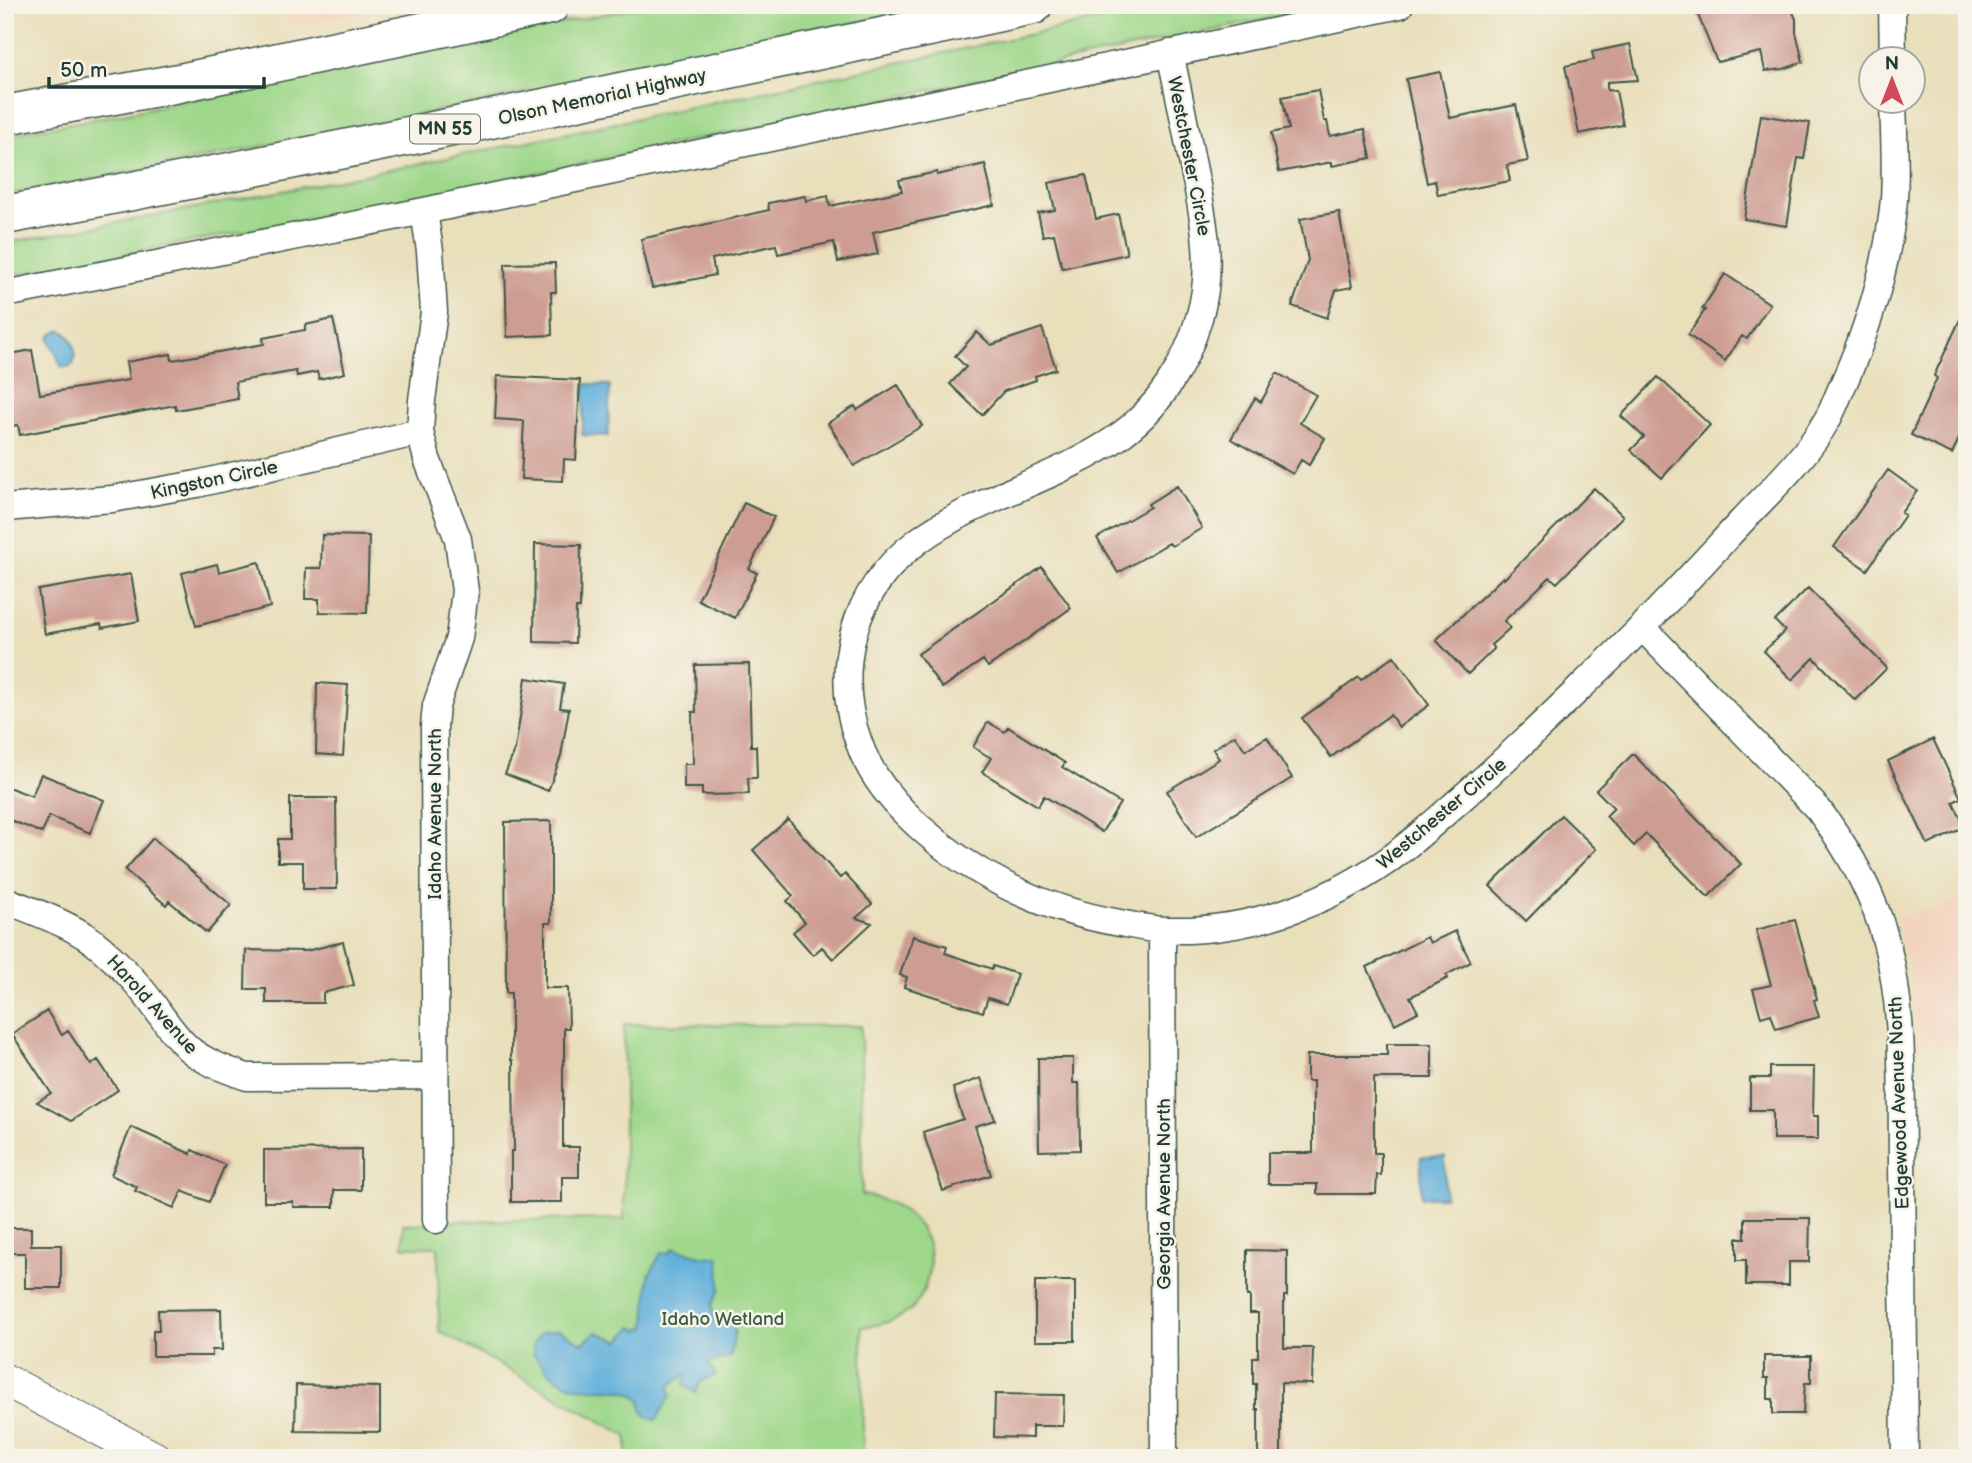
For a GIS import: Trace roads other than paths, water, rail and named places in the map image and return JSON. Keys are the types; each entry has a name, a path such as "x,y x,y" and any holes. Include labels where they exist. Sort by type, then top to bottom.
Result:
{"highway":[{"path":"5,115 179,83 550,5"},
{"name":"Olson Memorial Highway","path":"5,215 217,176 1033,5"}],"street":[{"path":"5,294 424,211 1400,5"},
{"path":"1892,5 1893,46"},
{"name":"Westchester Circle","path":"1170,53 1207,239 1206,289 1201,313 1185,358 1157,400 1121,435 1079,460 955,516 914,543 894,561 867,600 857,621 847,668 852,719 867,763 898,805 942,846 994,880 1054,907 1083,916 1162,930 1228,926 1283,913 1326,896 1384,863 1499,767 1642,627 1789,471 1826,422 1855,359 1876,298 1894,197 1894,116"},
{"name":"Idaho Avenue North","path":"424,211 434,312 420,432 427,458 458,539 465,591 459,638 440,691 434,726 436,1220"},
{"name":"Kingston Circle","path":"5,508 112,499 197,484 420,432"},
{"name":"Edgewood Avenue North","path":"1642,627 1818,809 1835,831 1866,884 1887,944 1900,1047 1905,1458"},
{"name":"Harold Avenue","path":"5,900 70,928 99,946 134,979 190,1050 207,1062 228,1071 247,1077 435,1076"},
{"name":"Georgia Avenue North","path":"1162,930 1164,1458"},
{"path":"5,1380 155,1458"}],"water":[{"path":"61,330 69,336 75,350 73,364 69,367 62,367 49,338"},
{"path":"585,384 610,385 608,436 582,435"},
{"path":"1421,1157 1445,1157 1445,1197 1421,1197"},
{"path":"674,1248 704,1257 719,1256 720,1290 712,1305 714,1318 730,1320 735,1331 730,1357 708,1363 716,1375 700,1382 696,1393 684,1385 686,1375 669,1386 671,1395 656,1420 642,1411 640,1400 633,1394 570,1385 552,1375 533,1354 533,1344 541,1333 559,1330 582,1343 597,1332 620,1341 632,1327 638,1330 646,1327 649,1275 661,1253 668,1254"}],"park label":[{"name":"Idaho Wetland","path":"723,1318"}]}
